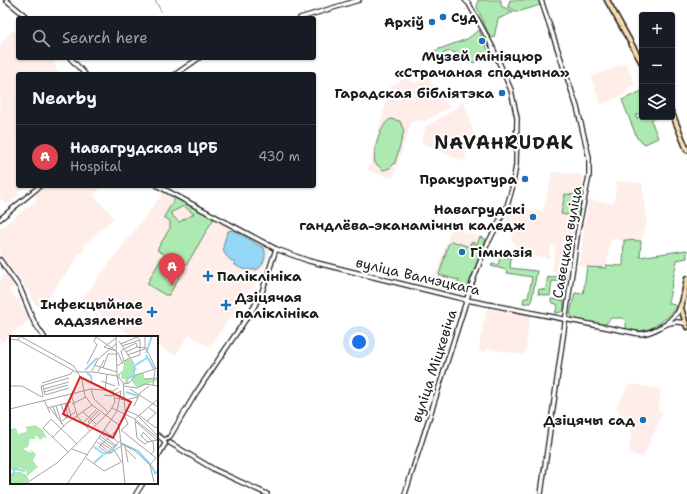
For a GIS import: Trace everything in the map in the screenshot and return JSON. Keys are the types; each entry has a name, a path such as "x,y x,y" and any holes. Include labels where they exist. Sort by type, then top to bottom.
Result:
{"main road":[{"path":"607,0 639,58"},
{"path":"675,120 687,150"},
{"path":"686,325 681,312 687,279"}],"street":[{"path":"6,0 26,16"},
{"path":"307,16 359,0"},
{"name":"вуліца Міцкевіча","path":"405,494 467,300 485,249 507,206 515,175 517,135 515,105 511,90 492,46 469,4 465,0"},
{"path":"469,4 472,0"},
{"name":"Савецкая вуліца","path":"541,0 577,108 590,157 589,176 578,230 541,494"},
{"path":"72,60 83,72"},
{"path":"179,72 196,60"},
{"path":"0,219 38,188"},
{"name":"вуліца Валчэцкага","path":"162,188 276,249 318,264 467,300 640,334 653,332 666,324 675,321 686,325"},
{"path":"170,441 196,392 254,307 262,292 276,249"},
{"path":"0,260 20,288 34,322 43,336"},
{"path":"666,324 678,312 682,304"},
{"path":"158,436 165,442"},
{"path":"165,442 170,441 215,470 267,494"},
{"path":"158,456 165,442"},
{"path":"136,494 142,484"}],"shaded area":[{"path":"13,30 16,32 16,60 52,60 57,72 16,72 16,188 23,188 18,192 20,194 8,205 0,198 0,45"},
{"path":"626,63 635,84 627,88 627,93 601,105 591,77"},
{"path":"427,76 449,107 426,121 418,120 411,123 393,178 368,170 390,87 406,78 415,83"},
{"path":"464,101 474,134 468,140 465,162 421,143 426,126 455,109"},
{"name":"Навагрудскі гандлёва-эканамічны каледж","path":"552,172 581,175 584,178 568,276 555,274 555,272 552,271 556,246 551,245 549,258 514,254 516,244 511,240 515,224 505,219 511,207 543,212"},
{"path":"617,181 642,183 647,223 641,241 612,239 610,241 606,268 579,266 588,200 614,203"},
{"path":"43,188 101,188 93,195 114,217 83,246 85,249 78,255 77,259 49,296 38,307 33,301 30,293 0,254 0,229 38,199 35,195"},
{"path":"164,192 267,246 270,250 263,272 209,347 189,334 175,355 158,346 158,336 133,336 101,317 102,313 81,300"},
{"name":"Гімназія","path":"452,227 486,239 466,291 462,294 431,287"},
{"path":"3,276 7,276 14,286 9,291 17,299 19,298 21,300 19,302 30,318 0,343 0,281"},
{"path":"487,308 530,316 525,355 487,348 485,352 478,351"},
{"name":"Дзіцячы сад","path":"630,384 661,389 658,411 663,412 643,457 629,453 632,428 616,407"}],"green space":[{"path":"478,0 501,0 501,6 514,12 498,19 494,38 490,37 477,7"},
{"path":"510,0 539,0 540,5 518,12 508,7"},
{"path":"479,30 490,55 473,63 468,54 463,56 450,51 444,53 442,60 435,58 431,52 467,39"},
{"path":"639,92 639,114 635,116 636,118 639,117 639,120 651,120 658,138 645,144 637,138 622,100"},
{"path":"391,119 400,121 404,131 395,163 390,168 383,170 375,163 374,158 376,145 384,126 387,121"},
{"path":"576,193 582,194 578,217 561,214 565,194 575,195"},
{"path":"175,198 214,218 187,264 182,264 157,250 170,228 170,221 164,217","holes":["184,206 194,214 179,222 170,213"]},
{"name":"Гімназія","path":"480,237 486,239 466,291 463,293 464,287 458,285 459,280 439,275 448,245 452,241 469,247 471,242 477,244"},
{"path":"624,240 641,241 640,257 687,250 687,258 677,260 668,303 677,306 675,310 658,324 641,331 626,330 626,322 623,318 611,318 604,326 575,320 570,314 575,293 583,294 587,267 606,268 606,265 623,266"},
{"path":"501,255 511,258 510,268 537,271 531,303 523,303 524,298 528,298 532,277 507,273 506,270 491,266 492,264 498,265"},
{"path":"162,257 184,269 169,295 165,295 147,284"},
{"path":"553,276 567,279 563,282 552,281 550,296 538,294 539,289 545,290 548,277 552,278"},
{"path":"551,299 564,301 564,309 561,312 555,313 558,305 551,302"}],"water":[{"path":"233,230 264,248 264,259 262,265 258,269 249,270 240,268 235,265 235,261 232,261 225,254 223,248 228,231"}],"waterway":[{"path":"155,0 161,11"}],"place":[{"name":"Суд","path":"443,17"},
{"name":"Архіў","path":"432,22"},
{"name":"Музей мініяцюр «Страчаная спадчына»","path":"482,41"},
{"name":"Гарадская бібліятэка","path":"502,93"},
{"name":"Пракуратура","path":"525,179"},
{"name":"Навагрудскі гандлёва-эканамічны каледж","path":"533,217"},
{"name":"Гімназія","path":"462,252"},
{"name":"Паліклініка","path":"208,276"},
{"name":"Навагрудская ЦРБ","path":"172,286"},
{"name":"Дзіцячая паліклініка","path":"226,305"},
{"name":"Інфекцыйнае аддзяленне","path":"152,312"},
{"name":"Дзіцячы сад","path":"643,420"}],"district":[{"name":"NAVAHRUDAK","path":"504,143"}]}
